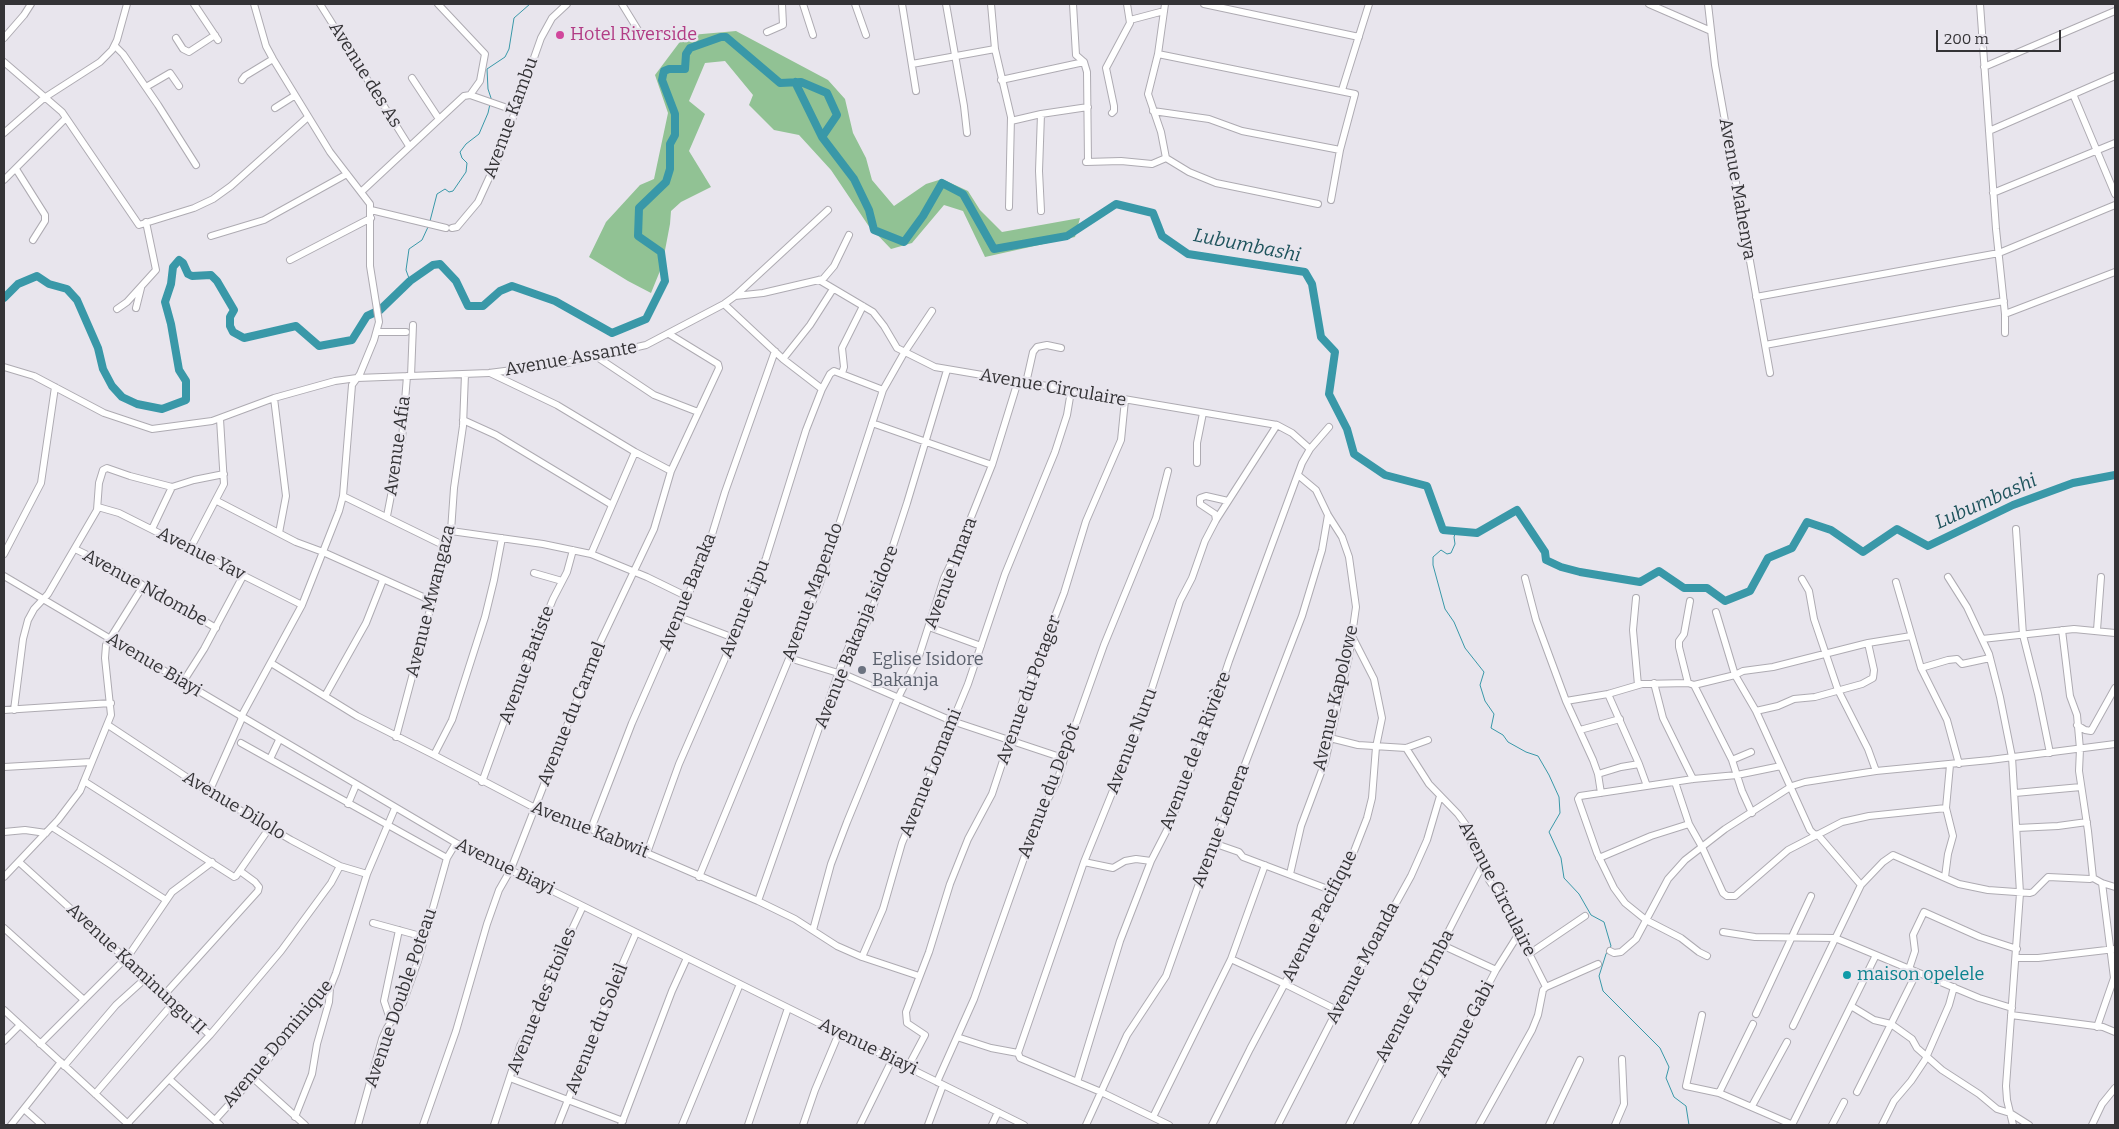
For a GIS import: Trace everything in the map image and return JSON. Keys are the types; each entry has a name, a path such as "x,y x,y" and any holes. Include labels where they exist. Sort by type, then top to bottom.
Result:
{"street":[{"path":"4,38 31,4"},
{"path":"4,134 44,98 100,62 115,46 127,4"},
{"path":"176,38 183,49 189,52 217,38 194,4"},
{"path":"208,792 241,718 302,605 323,552 343,496 352,386 378,332 379,319 370,260 370,204 347,174 294,96 266,46 254,4"},
{"name":"Avenue des As","path":"320,4 410,146"},
{"path":"361,192 461,99 470,95 480,81 485,54 438,4"},
{"name":"Avenue Kambu","path":"371,210 449,228 457,227 478,202 493,172 541,38 552,18 567,4"},
{"path":"622,4 638,30"},
{"path":"767,32 783,25 782,4"},
{"path":"803,4 813,35"},
{"path":"855,4 866,35"},
{"path":"902,4 916,91"},
{"path":"946,4 967,133"},
{"path":"990,4 995,49 1011,121 1009,207"},
{"path":"1073,4 1076,55 1084,62 1087,72 1087,162 1121,161 1152,164 1166,158"},
{"path":"1112,113 1114,112 1114,106 1106,68 1130,20 1127,4"},
{"path":"1165,4 1158,54 1148,94 1161,132 1166,158 1189,172 1216,183 1318,204"},
{"path":"1204,4 1359,37"},
{"path":"1342,90 1369,4"},
{"path":"1649,4 1712,31"},
{"name":"Avenue Mahenya","path":"1708,4 1717,74 1770,373"},
{"path":"1980,4 1993,192 2005,314 2004,334"},
{"path":"1130,20 1164,11"},
{"path":"1984,67 2115,11"},
{"path":"115,46 123,54 146,87 196,165"},
{"path":"912,64 995,49"},
{"path":"1158,54 1355,94 1340,150 1331,200"},
{"path":"242,80 245,76 273,59"},
{"path":"4,62 66,118 139,225 194,208 213,199 231,186 308,117"},
{"path":"1001,80 1084,62"},
{"path":"146,87 170,73 179,86"},
{"path":"1989,131 2115,76"},
{"path":"412,78 439,119"},
{"path":"2073,94 2115,194"},
{"path":"470,95 516,111"},
{"path":"276,108 294,96"},
{"path":"1011,121 1040,114 1088,107"},
{"path":"1153,111 1209,119 1242,131 1340,150"},
{"path":"1040,114 1039,171 1042,211"},
{"path":"4,180 66,118"},
{"path":"1993,192 2115,143"},
{"path":"16,169 45,215 45,221 32,240"},
{"path":"211,236 258,223 347,174"},
{"path":"1756,297 1999,253 2115,205"},
{"name":"Avenue Assante","path":"357,378 489,373 567,363 646,345 724,304 735,296 828,210"},
{"path":"290,260 371,218"},
{"path":"136,308 141,288 146,279 156,272 157,267 146,222"},
{"path":"735,296 763,293 819,280 830,272 849,235"},
{"path":"2005,314 2115,272"},
{"name":"Avenue Circulaire","path":"819,280 873,312 897,348 929,365 947,370 1277,424 1292,433 1310,448"},
{"path":"116,309 141,288"},
{"path":"783,359 810,325 833,289"},
{"path":"1765,345 2004,301"},
{"path":"724,304 783,359 822,389"},
{"path":"863,306 842,348 844,366 842,373 883,390"},
{"name":"Avenue Mapendo","path":"699,877 819,586 883,390 904,353 932,311"},
{"name":"Avenue Afia","path":"388,516 402,439 413,325"},
{"path":"378,332 406,332"},
{"name":"Avenue du Carmel","path":"423,1125 456,1031 486,924 499,890 511,869 597,649 657,522 671,471 719,365 669,334"},
{"path":"1026,383 1033,352 1037,347 1047,345 1061,348"},
{"name":"Avenue Baraka","path":"591,829 632,723 706,554 725,492 775,351"},
{"path":"597,357 654,395 698,412"},
{"path":"4,367 23,372 104,413 149,428 210,422 274,398 328,382 357,378"},
{"name":"Avenue Bakanja Isidore","path":"758,901 851,642 860,634 871,612 926,443 947,370"},
{"name":"Avenue Lipu","path":"647,854 679,764 734,638 766,558 806,430 822,389 831,372 842,373"},
{"path":"489,373 557,404 635,452 671,471"},
{"name":"Avenue Mwangaza","path":"396,737 451,531 454,488 463,420 464,374"},
{"name":"Avenue Imara","path":"813,930 831,864 846,822 898,698 907,683 929,627 944,578 964,537 992,465 1018,381"},
{"path":"4,554 40,483 55,387"},
{"name":"Avenue Lomami","path":"862,957 883,909 902,843 981,646 1005,574 1056,452 1067,414 1071,391"},
{"path":"274,398 286,496 279,533"},
{"name":"Avenue du Potager","path":"908,1067 925,1035 911,1028 906,1018 919,976 950,884 972,831 992,794 1010,739 1064,593 1088,514 1121,440 1125,400"},
{"path":"1197,462 1197,443 1203,413"},
{"path":"190,549 217,501 224,484 220,419"},
{"path":"463,420 496,435 612,505"},
{"path":"872,423 992,465"},
{"path":"1216,520 1215,514 1200,504 1200,498 1206,496 1228,501 1277,424"},
{"name":"Avenue de la Rivière","path":"1076,1082 1120,941 1152,861 1169,826 1208,724 1229,661 1298,475 1310,448 1330,427"},
{"path":"591,554 635,452"},
{"path":"14,710 24,629 31,613 44,599 98,507 99,483 102,470 105,468 172,487 224,474"},
{"name":"Avenue du Depôt","path":"928,1125 940,1083 957,1037 974,999 1039,816 1057,782 1063,758 1104,645 1156,518 1168,471"},
{"name":"Avenue Kapolowe","path":"1290,874 1301,826 1325,762 1352,638 1356,606 1346,546 1316,490 1298,475"},
{"path":"152,529 172,487"},
{"path":"343,496 388,516 447,547"},
{"path":"217,501 279,533 432,600"},
{"name":"Avenue Nuru","path":"1018,1053 1084,862 1142,719 1180,601 1192,578 1205,541 1228,501"},
{"name":"Avenue Yav","path":"98,507 110,509 152,529 302,605"},
{"name":"Avenue Lemera","path":"1086,1125 1127,1036 1166,976 1197,889 1216,844 1227,809 1304,608 1323,546 1328,515"},
{"path":"2016,529 2023,635 2037,686 2050,753"},
{"path":"451,531 591,554 688,597"},
{"path":"434,755 452,720 481,628 494,580 502,538"},
{"name":"Avenue Ndombe","path":"75,549 112,567 216,628"},
{"name":"Avenue Batiste","path":"482,782 526,666 574,550"},
{"path":"534,573 562,581"},
{"name":"Avenue Biayi","path":"4,576 241,718 456,843 1024,1125"},
{"path":"182,682 216,628 243,576"},
{"path":"1948,577 1966,607 1990,658 2012,756 2020,893 2006,1086 2012,1125"},
{"path":"2097,630 2101,577"},
{"path":"1525,578 1536,620 1566,701 1598,774 1601,793"},
{"path":"1802,578 1811,595 1810,606 1838,690 1868,749 1876,771"},
{"path":"325,696 366,623 383,580"},
{"path":"1896,582 1921,668 1946,720 1959,764"},
{"path":"4,877 75,800 111,715 105,658 106,645 143,586"},
{"path":"1636,598 1633,630 1638,685"},
{"path":"1690,601 1684,634 1679,647 1691,684 1732,760 1742,791 1752,813"},
{"path":"1716,612 1735,675 1756,711 1792,786 1810,830 1818,835 1861,885"},
{"path":"679,617 734,638"},
{"path":"929,627 981,646"},
{"path":"2062,630 2070,696 2077,715 2080,749 2078,771 2087,822 2093,878"},
{"path":"1982,639 2062,630 2097,630 2115,633"},
{"path":"1566,701 1608,694 1638,685 1654,683 1691,684 1735,675 1743,671 1773,667 1868,643 1912,636"},
{"name":"Avenue Pacifique","path":"1212,1125 1250,1049 1351,859 1367,818 1372,798 1376,747 1382,718 1378,693 1367,664 1352,638"},
{"path":"1756,711 1778,706 1794,699 1812,698 1862,684 1873,678 1874,670 1868,643"},
{"path":"789,658 839,673 952,720 1063,758"},
{"path":"1921,668 1948,660 1958,659 1962,664 1990,658"},
{"name":"Avenue Kabwit","path":"270,663 356,716 534,808 591,829 758,901 813,930 837,946 862,957 919,976"},
{"path":"1654,683 1663,718 1693,779"},
{"path":"2077,725 2085,730 2092,731 2115,688"},
{"path":"1608,694 1647,786"},
{"path":"4,710 111,703"},
{"path":"1580,730 1620,719"},
{"name":"Avenue Dilolo","path":"108,725 208,792 310,851 340,866 367,874"},
{"path":"1330,738 1358,745 1406,748 1428,740"},
{"path":"270,759 279,740"},
{"path":"241,743 447,858"},
{"path":"1610,951 1616,953 1628,947 1636,939 1668,879 1685,860 1725,830 1792,786 1805,782 1876,771 1959,764 2115,744"},
{"name":"Avenue Circulaire","path":"1406,748 1440,796 1472,832 1470,844 1480,857 1482,866 1500,896 1518,935 1530,954 1546,987"},
{"path":"1732,760 1751,752"},
{"path":"4,767 91,762"},
{"path":"1598,774 1620,767 1639,764"},
{"path":"1945,877 1948,854 1953,839 1946,808 1950,764"},
{"path":"1707,956 1680,938 1646,920 1629,907 1614,888 1600,858 1578,799 1580,796 1693,779 1737,775 1781,766"},
{"path":"84,781 234,877 270,827"},
{"path":"1675,782 1689,824 1723,893 1731,896 1735,896 1788,850 1842,822 1869,816 1946,808"},
{"path":"348,804 356,785"},
{"path":"2015,793 2081,787"},
{"name":"Avenue Moanda","path":"1278,1125 1337,1010 1411,876 1427,840 1440,796"},
{"name":"Avenue Dominique","path":"215,1120 253,1078 317,999 330,988 367,874 395,808"},
{"path":"2017,828 2058,826 2087,822"},
{"path":"1600,858 1651,836 1689,824"},
{"path":"52,827 166,900"},
{"path":"4,832 25,830 46,833"},
{"name":"Avenue Double Poteau","path":"358,1125 382,1039 403,1003 447,858 456,843"},
{"path":"1216,844 1239,852 1243,858 1333,891"},
{"path":"1793,1026 1861,885 1883,862 1893,855 1967,887 2020,893 2033,892 2048,877 2090,880 2093,878"},
{"path":"1084,862 1113,868 1125,861 1136,859 1152,861"},
{"name":"Avenue Kaminungu II","path":"18,862 113,945 210,1035 128,1125"},
{"path":"40,1044 126,959 176,888 212,862"},
{"path":"1153,1117 1231,960 1266,865"},
{"path":"210,1035 277,957 331,883 340,866"},
{"name":"Avenue AG Umba","path":"1349,1125 1482,866"},
{"path":"165,994 258,891 259,887 255,882 240,871"},
{"path":"2093,878 2102,884 2115,887"},
{"path":"2097,1027 2114,978 2113,950 2102,884"},
{"path":"1756,1014 1811,896"},
{"name":"Avenue des Etoiles","path":"494,1125 520,1046 532,1024 553,970 583,906"},
{"path":"1909,969 1914,951 1914,935 1924,912 1980,937 2017,949"},
{"path":"1530,954 1585,916"},
{"path":"373,923 424,937"},
{"path":"4,928 84,1000"},
{"path":"391,1022 384,1001 399,930"},
{"path":"1723,932 1755,937 1836,938 2011,1012 2097,1027 2115,1032"},
{"name":"Avenue du Soleil","path":"558,1125 636,933"},
{"name":"Avenue Gabi","path":"1414,1125 1496,970 1518,935"},
{"path":"1442,944 1496,970"},
{"path":"2016,958 2038,958 2113,950"},
{"path":"1702,1016 1687,1087 1719,1093 1792,1125 1808,1089 1852,1006 1876,955"},
{"path":"510,1078 622,1123 672,991 687,958"},
{"path":"1231,960 1337,1010"},
{"path":"1479,1125 1532,1030 1538,1015 1542,994 1546,987 1598,964"},
{"path":"1857,1092 1917,972"},
{"path":"11,1125 62,1064 116,1005 146,977"},
{"path":"682,1125 740,984"},
{"path":"1882,1125 1894,1101 1911,1081 1927,1056 1949,1005 1954,987"},
{"path":"295,1117 312,1074 317,1044 330,1002 330,988"},
{"path":"95,1094 174,1002"},
{"path":"1852,1006 1874,1020 1891,1024 1912,1039 1918,1048 1942,1070 1979,1094 1997,1109 2010,1113 2028,1125"},
{"path":"748,1125 788,1008"},
{"path":"4,1010 128,1125"},
{"path":"1719,1093 1753,1024"},
{"path":"4,1041 20,1025"},
{"path":"803,1125 815,1090 839,1033"},
{"path":"957,1037 992,1048 1018,1053 1020,1058 1101,1092 1169,1125"},
{"path":"1752,1106 1787,1042"},
{"path":"1615,1125 1624,1104 1622,1059"},
{"path":"860,1125 892,1060"},
{"path":"1549,1125 1580,1060"},
{"path":"169,1078 220,1125"},
{"path":"253,1078 306,1125"},
{"path":"2092,1125 2102,1104 2115,1088"},
{"path":"1832,1125 1844,1102"},
{"path":"24,1108 42,1125"},
{"path":"992,1125 998,1112"}],"green space":[{"path":"736,31 828,80 845,99 853,133 866,158 872,180 894,206 926,184 942,179 968,191 980,210 1002,232 1080,218 1075,237 985,257 963,211 944,205 912,243 891,249 868,225 831,170 799,135 774,130 749,105 753,95 725,61 705,63 689,101 705,114 689,151 711,187 681,202 671,211 662,266 651,293 628,281 589,257 606,222 640,185 654,179 668,113 655,75 679,43 691,35"}],"waterway":[{"path":"492,101 488,89 487,69 505,57 509,49 514,18 530,4"},
{"name":"Lubumbashi","path":"4,298 18,284 37,276 49,284 67,289 77,300 98,348 103,369 112,386 122,397 137,404 162,409 186,400 186,381 179,370 165,302 171,284 173,267 179,260 183,263 188,274 192,276 211,275 217,281 234,310 230,317 230,326 233,332 244,338 296,326 319,346 352,340 367,316 380,310 410,281 433,265 440,264 456,281 468,306 483,306 500,291 512,286 555,301 612,333 646,319 665,281 661,252 638,236 639,208 666,182 670,169 670,144 675,135 675,114 662,80 664,71 669,69 685,69 686,54 690,48 726,37 780,83 801,82 827,93 837,115 822,137 854,179 869,210 874,230 904,242 923,216 942,183 963,194 994,249 1067,236 1116,204 1153,213 1162,236 1188,254 1305,272 1312,284 1321,337 1335,352 1329,394 1347,429 1354,454 1385,475 1427,486 1443,530 1477,533 1517,510 1545,552 1546,560 1561,567 1640,582 1659,571 1684,588 1707,588 1725,601 1750,591 1768,558 1792,548 1807,522 1831,530 1863,552 1897,529 1928,546 2013,505 2073,483 2115,475"},
{"name":"Lubumbashi","path":"795,82 822,137"},
{"path":"430,221 437,194 445,189 449,192 453,191 466,172 467,163 462,158 460,152 466,144 479,134 490,104"},
{"path":"410,281 406,270 409,249 422,240 428,227"},
{"path":"1456,531 1454,537 1455,544 1451,553 1447,554 1441,550 1433,557 1433,565 1445,609 1454,622 1465,648 1484,672 1480,685 1485,701 1494,714 1491,728 1503,735 1508,742 1538,756 1549,775 1559,797 1560,813 1549,832 1561,858 1564,878 1579,894 1591,915 1604,922 1611,946 1606,954 1599,976 1603,991 1660,1048 1669,1067 1666,1078 1674,1097 1686,1106 1689,1125"}],"place":[{"name":"Hotel Riverside","path":"560,35"},
{"name":"Eglise Isidore Bakanja","path":"862,670"},
{"name":"maison opelele","path":"1847,975"}]}
